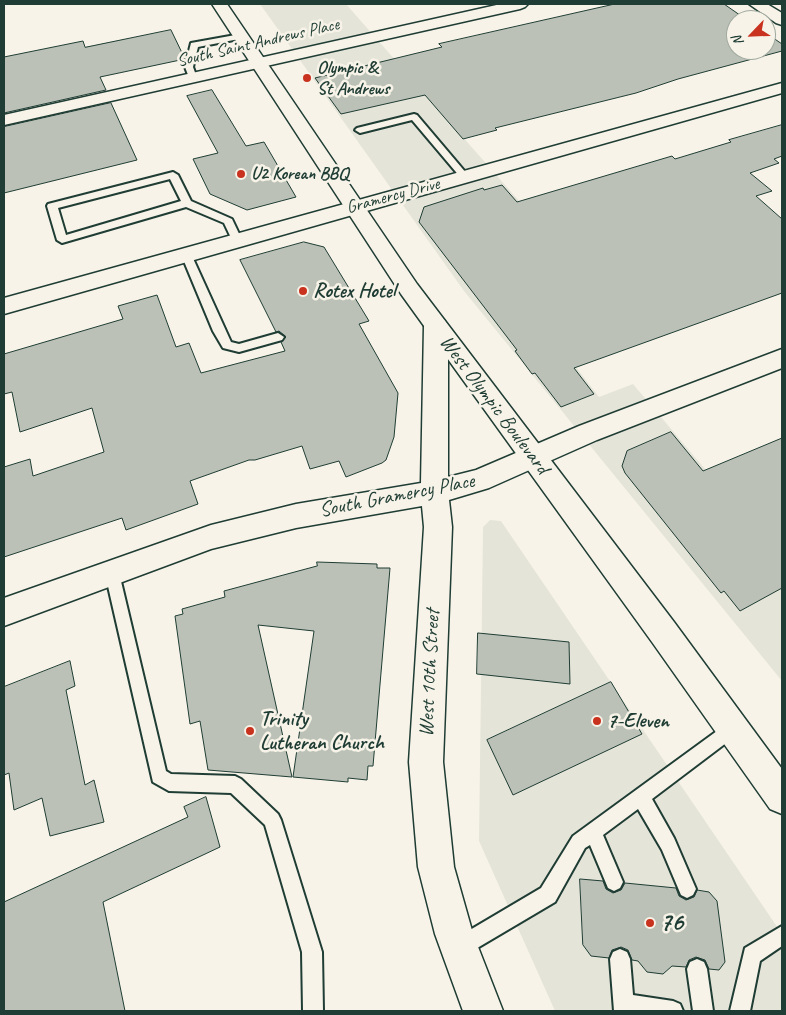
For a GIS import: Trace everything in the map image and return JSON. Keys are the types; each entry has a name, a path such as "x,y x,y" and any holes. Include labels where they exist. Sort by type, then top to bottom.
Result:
{"street":[{"name":"West Olympic Boulevard","path":"220,4 409,289 782,796"},
{"name":"South Saint Andrews Place","path":"4,120 520,4"},
{"path":"757,4 782,20"},
{"name":"Gramercy Drive","path":"4,306 354,206 782,88"},
{"name":"West 10th Street","path":"436,326 434,492 438,527 426,762 436,867 459,948 483,1011"},
{"name":"South Gramercy Place","path":"4,612 211,536 296,516 434,492 480,480 588,433 782,358"}],"lane":[{"path":"193,78 189,67 194,45 241,36"},
{"path":"360,130 414,117 464,176"},
{"path":"187,204 173,175 52,206 62,240 187,204 228,221 237,240"},
{"path":"186,254 219,331 227,345 239,348 278,337"},
{"path":"112,573 159,776 170,782 235,786 272,820 312,952 313,1011"},
{"path":"459,948 548,894 579,842 732,728"},
{"path":"641,796 668,844 687,889"},
{"path":"593,832 614,882"},
{"path":"740,1011 752,955 782,935"},
{"path":"620,959 624,1008 673,1011"},
{"path":"697,969 703,1011"}],"shaded area":[{"path":"260,4 346,4 570,259 508,279 599,397 633,384 782,560 782,681 464,291"},
{"path":"490,520 501,521 782,934 782,1011 555,1011 479,841 483,527"}],"building":[{"path":"615,4 724,4 733,10 726,10 726,60 749,60 678,79 636,93 495,128 497,130 463,139 425,95 341,114 315,78 442,47 439,44"},
{"path":"171,30 185,59 100,77 106,90 4,113 4,57 83,41 85,47"},
{"path":"776,40 782,44 782,51 776,53"},
{"name":"U2 Korean BBQ","path":"212,90 246,146 264,142 296,197 247,210 210,194 193,159 218,153 187,96"},
{"path":"111,103 137,160 4,193 4,127"},
{"path":"782,125 782,156 774,159 779,163 750,173 772,191 756,196 782,219 782,293 574,368 594,394 561,407 535,373 532,374 515,351 517,350 419,222 424,207 483,188 484,190 502,185 517,202 672,156 675,159 731,142 729,140"},
{"path":"304,242 324,247 369,321 359,324 398,393 394,437 386,460 346,477 339,461 310,469 302,446 255,460 249,460 190,481 198,504 126,530 122,518 4,557 4,467 30,459 33,476 104,452 92,408 20,432 12,392 4,394 4,354 123,319 118,306 157,295 176,347 189,343 201,373 285,351 281,342 286,337 279,331 276,332 240,260"},
{"path":"671,432 703,471 782,438 782,588 740,611 724,591 721,593 625,473 622,466 627,451"},
{"path":"317,562 377,564 377,568 390,568 373,766 368,766 367,780 348,778 348,782 293,777 314,631 258,625 292,777 208,770 200,721 190,724 175,616 183,614 182,609 225,597 224,591 317,566"},
{"path":"478,633 569,642 570,684 477,674"},
{"path":"70,661 75,686 66,690 85,785 94,780 104,822 50,836 42,798 14,810 9,773 4,775 4,687"},
{"path":"611,682 642,734 513,795 487,740"},
{"path":"206,797 220,847 103,902 125,1011 4,1011 4,902 188,817 184,807"},
{"path":"580,879 603,881 606,889 613,893 621,890 625,883 676,888 679,896 686,900 694,897 697,890 709,892 717,901 725,962 719,970 709,969 705,960 696,957 689,960 686,967 672,966 663,974 647,972 638,961 632,960 628,950 621,947 612,950 609,958 591,956 583,945"}],"place":[{"name":"Olympic & St Andrews","path":"307,78"},
{"name":"U2 Korean BBQ","path":"241,174"},
{"name":"Rotex Hotel","path":"303,291"},
{"name":"7-Eleven","path":"597,721"},
{"name":"Trinity Lutheran Church","path":"250,731"},
{"name":"76","path":"650,923"}]}
